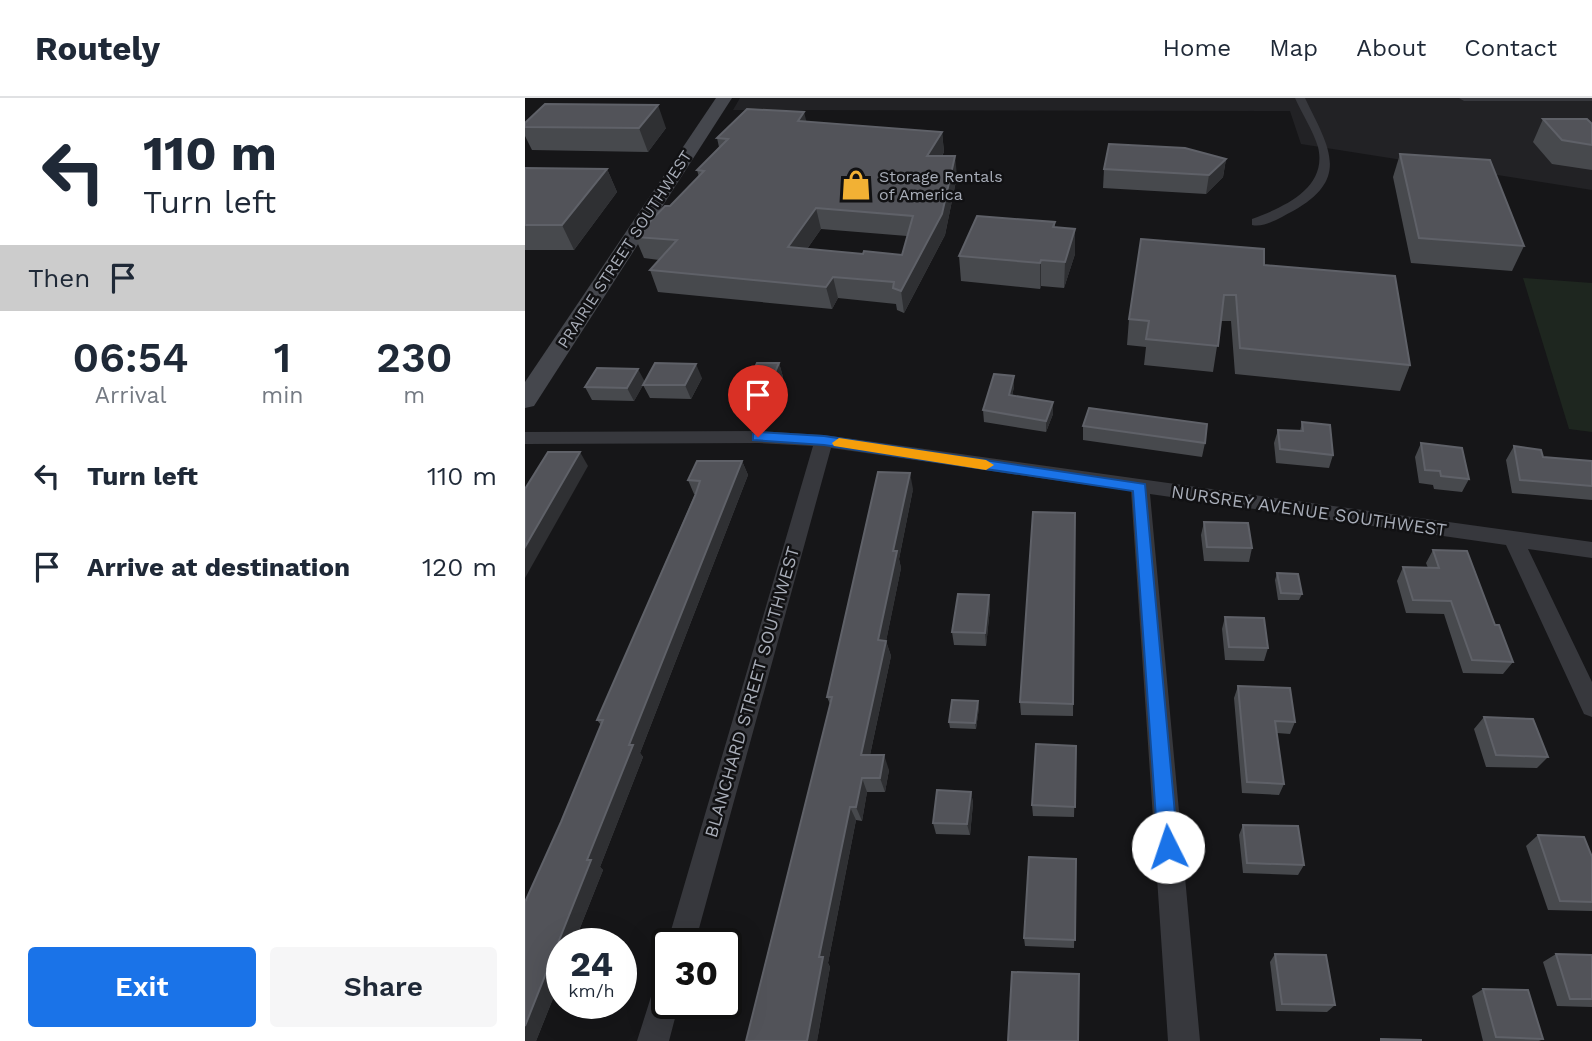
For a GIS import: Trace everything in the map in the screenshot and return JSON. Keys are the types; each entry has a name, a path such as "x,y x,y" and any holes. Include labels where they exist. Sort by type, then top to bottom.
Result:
{"street":[{"name":"PRAIRIE STREET SOUTHWEST","path":"525,400 724,98"},
{"path":"1257,222 1288,211 1322,180 1325,149 1300,98"},
{"path":"1464,98 1592,98"},
{"name":"NURSREY AVENUE SOUTHWEST","path":"525,438 758,437 824,441 1592,550"},
{"name":"BLANCHARD STREET SOUTHWEST","path":"685,928 824,441"},
{"path":"1140,487 1184,1041"},
{"path":"1514,540 1592,707"},
{"path":"653,1041 659,1019"}],"shaded area":[{"path":"740,98 1592,98 1592,190 1301,144 1290,111 733,110"},
{"path":"1523,278 1592,283 1592,432 1569,429"}],"building":[{"path":"545,104 658,105 639,128 525,127 525,123"},
{"path":"747,109 804,112 798,121 942,132 927,156 955,156 942,214 901,291 893,288 894,282 833,277 826,287 650,270 677,240 635,237 704,171 697,170 728,139 717,138","holes":["816,208 913,216 902,255 788,247"]},
{"path":"1543,119 1587,119 1592,124 1592,145 1562,140"},
{"path":"1109,144 1185,148 1226,159 1209,175 1104,169"},
{"path":"1400,154 1490,160 1524,246 1419,238"},
{"path":"525,168 607,169 562,225 525,225"},
{"path":"977,216 1055,222 1053,227 1075,229 1065,262 1041,260 1040,263 959,256"},
{"path":"1141,239 1264,249 1264,265 1395,276 1410,365 1240,348 1236,295 1224,295 1218,346 1146,339 1149,321 1129,319"},
{"path":"655,363 696,364 685,385 643,385"},
{"path":"757,363 779,363 769,386 746,386"},
{"path":"597,368 638,369 627,388 585,387"},
{"path":"994,374 1014,376 1009,395 1053,402 1046,421 983,410"},
{"path":"1089,408 1207,424 1205,443 1083,426"},
{"path":"1302,422 1330,425 1333,455 1280,449 1278,430 1303,431"},
{"path":"1421,443 1462,448 1469,479 1441,476 1440,471 1425,470"},
{"path":"1514,446 1541,450 1543,457 1592,461 1592,486 1520,480"},
{"path":"548,452 580,452 525,547 525,489"},
{"path":"697,461 742,461 629,745 633,745 587,860 591,860 564,928 546,928 546,973 525,1026 525,902 603,720 597,720 695,496 700,481 688,480"},
{"path":"878,472 910,473 878,640 886,641 861,755 884,755 880,778 862,778 856,807 850,807 819,957 823,957 807,1041 746,1041 832,697 827,697"},
{"path":"1033,512 1075,513 1073,704 1020,702"},
{"path":"1204,522 1248,523 1252,548 1207,547"},
{"path":"1433,550 1467,551 1495,625 1499,625 1513,662 1472,660 1451,601 1413,600 1403,567 1439,568"},
{"path":"1277,573 1298,574 1302,594 1281,593"},
{"path":"958,594 989,595 985,633 952,632"},
{"path":"1225,617 1264,618 1268,648 1229,647"},
{"path":"1238,686 1290,688 1295,722 1275,721 1284,784 1247,782"},
{"path":"952,700 978,701 975,723 949,722"},
{"path":"1484,717 1533,719 1548,757 1496,755"},
{"path":"1036,744 1076,746 1075,807 1032,805"},
{"path":"937,790 971,792 967,824 933,823"},
{"path":"1243,825 1298,826 1304,865 1247,863"},
{"path":"1538,835 1584,837 1592,857 1592,902 1560,901"},
{"path":"1029,857 1076,859 1075,940 1024,938"},
{"path":"1275,954 1326,955 1335,1005 1282,1004"},
{"path":"1556,954 1592,955 1592,999 1570,999"},
{"path":"1012,972 1079,974 1078,1041 1008,1041"},
{"path":"1483,989 1528,990 1543,1039 1496,1037"},
{"path":"1421,1040 1421,1041 1381,1041"}],"slow traffic":[{"path":"839,443 986,465"}],"place":[{"name":"Storage Rentals of America","path":"856,185"}],"route":[{"path":"758,437 824,441 1140,487 1168,847"}]}
